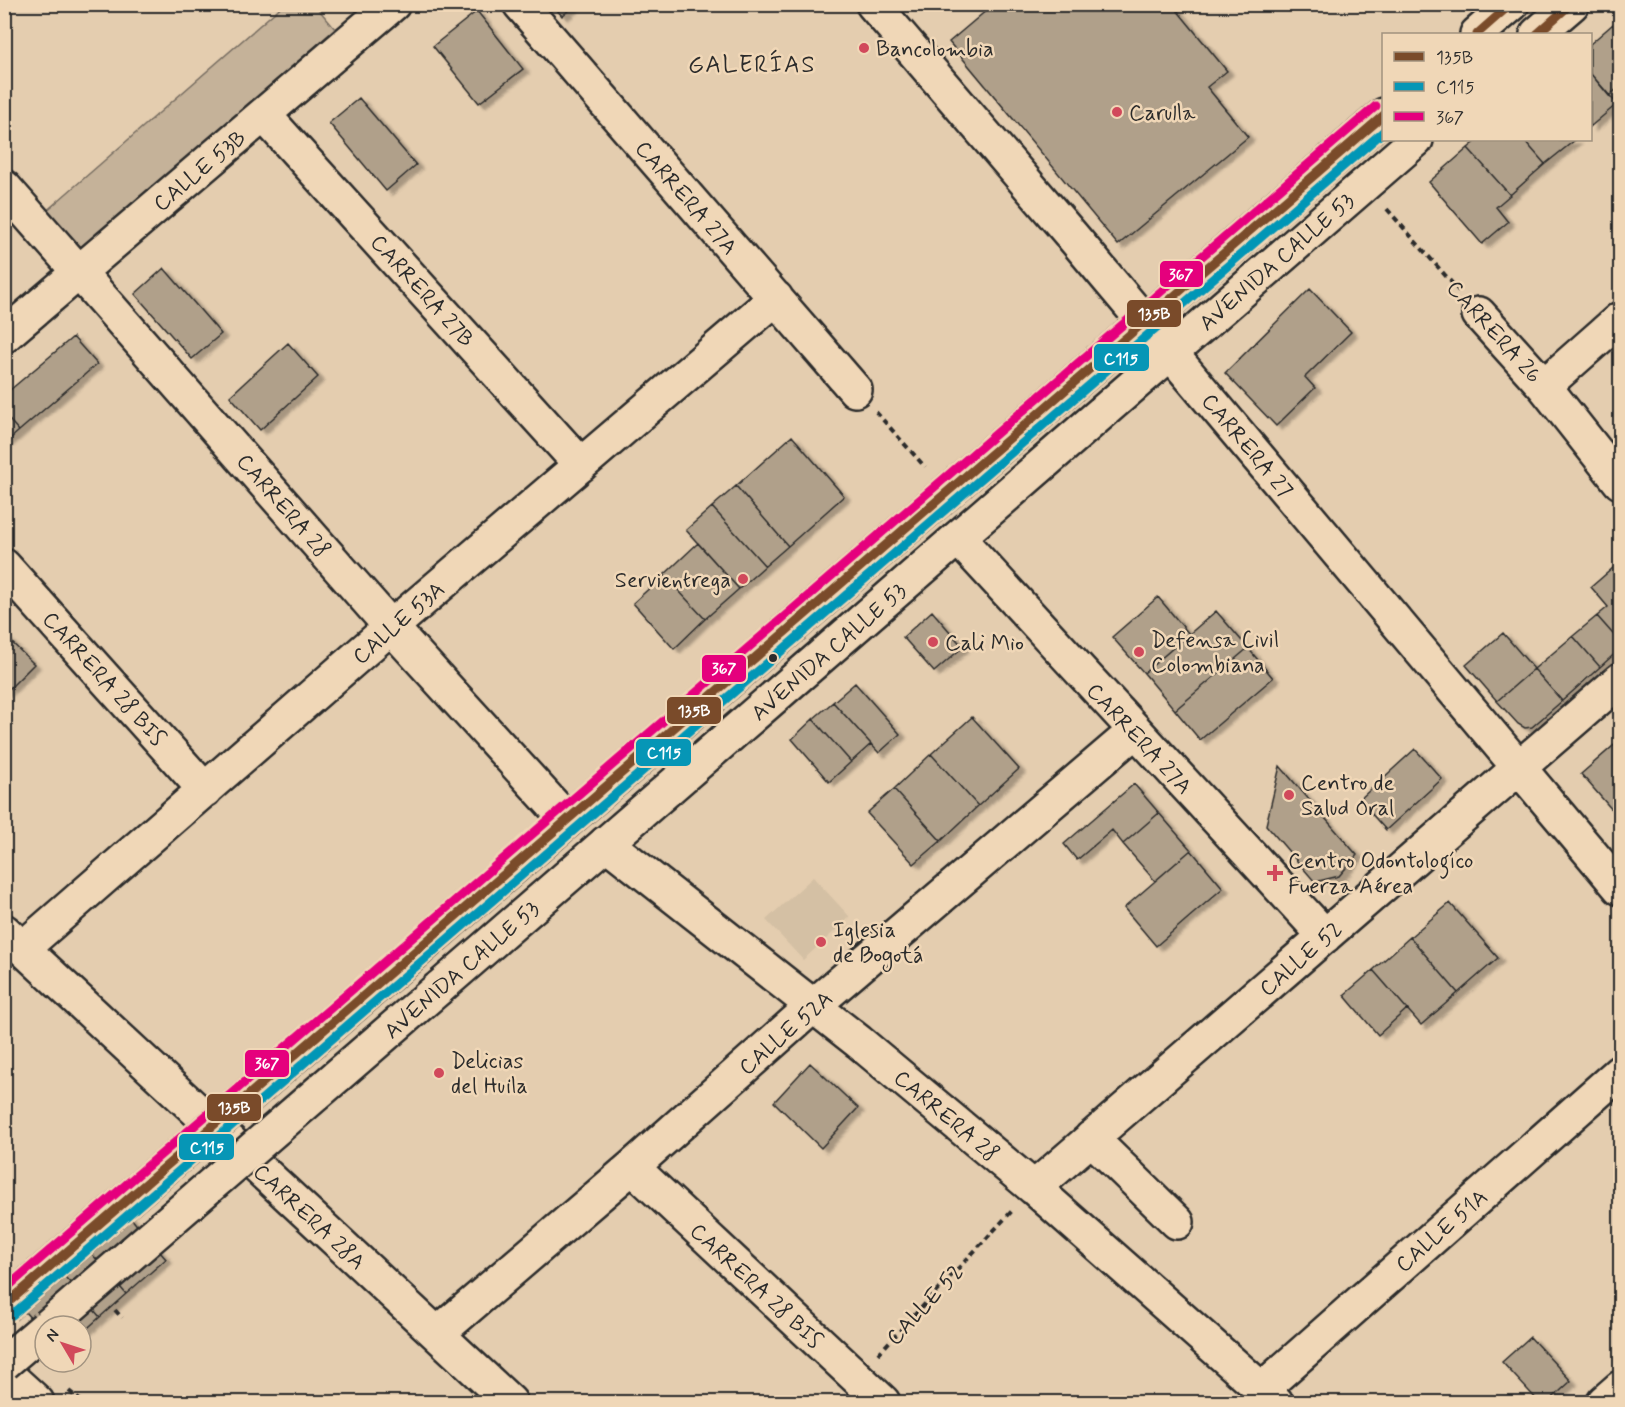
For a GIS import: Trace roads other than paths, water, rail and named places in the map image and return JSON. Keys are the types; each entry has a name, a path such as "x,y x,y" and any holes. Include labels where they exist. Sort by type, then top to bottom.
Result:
{"main road":[{"name":"CARRERA 27A","path":"520,4 855,390"},
{"name":"CARRERA 27","path":"873,4 1620,888"},
{"path":"1538,33 1572,4"},
{"path":"1478,33 1508,6"},
{"name":"CALLE 53B","path":"4,336 264,115 385,7"},
{"name":"CARRERA 27B","path":"264,115 581,465"},
{"name":"AVENIDA CALLE 53","path":"4,1305 1382,116"},
{"name":"AVENIDA CALLE 53","path":"61,1314 1415,141"},
{"name":"CARRERA 28","path":"4,187 391,627 567,820"},
{"name":"CALLE 53A","path":"14,940 205,790 391,627 776,298"},
{"name":"CARRERA 26","path":"1479,314 1544,386 1620,482"},
{"path":"1544,386 1620,319"},
{"name":"CARRERA 27A","path":"957,538 1325,936"},
{"name":"CARRERA 28 BIS","path":"4,566 205,790"},
{"name":"CALLE 52","path":"1026,1196 1620,680"},
{"name":"CALLE 52A","path":"437,1334 632,1167 813,1006 1134,732"},
{"name":"CARRERA 28","path":"606,843 813,1006 1026,1196 1269,1396"},
{"name":"CARRERA 28A","path":"14,940 510,1402"},
{"name":"CALLE 51A","path":"1269,1396 1620,1072"},
{"path":"1092,1138 1178,1222"},
{"name":"CARRERA 28 BIS","path":"632,1167 883,1402"},
{"name":"AVENIDA CALLE 53","path":"4,1363 33,1338"},
{"path":"4,1372 37,1402"},
{"path":"1604,1402 1620,1388"}],"place":[{"name":"Bancolombia","path":"864,48"},
{"name":"Carulla","path":"1117,112"},
{"name":"Servientrega","path":"743,579"},
{"name":"Cali Mio","path":"933,642"},
{"name":"Defensa Civil Colombiana","path":"1139,652"},
{"name":"Centro de Salud Oral","path":"1289,795"},
{"name":"Centro Odontologíco Fuerza Aérea","path":"1275,873"},
{"name":"Iglesia de Bogotá","path":"821,942"},
{"name":"Delicias del Huila","path":"439,1073"}],"district":[{"name":"GALERÍAS","path":"752,64"}]}
